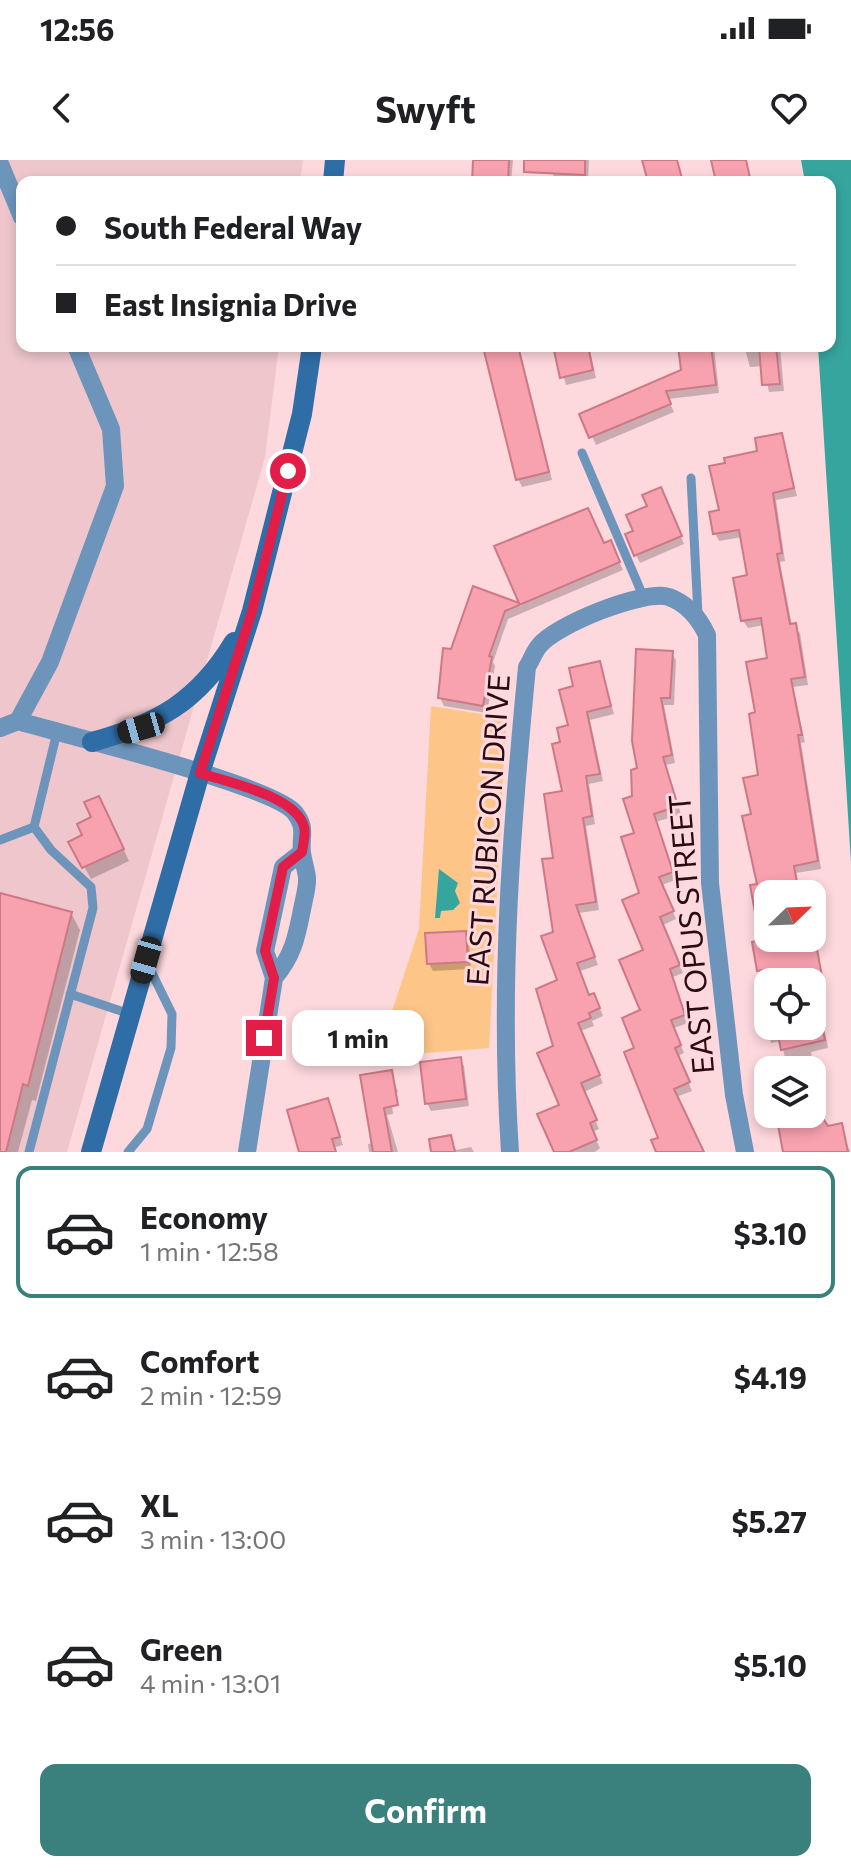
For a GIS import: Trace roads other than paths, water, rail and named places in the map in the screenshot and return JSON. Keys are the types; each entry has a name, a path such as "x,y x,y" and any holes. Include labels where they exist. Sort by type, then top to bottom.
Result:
{"main road":[{"path":"91,1152 200,773 252,611 302,414 311,352"},
{"path":"92,742 141,728 187,698 220,665 252,611"}],"street":[{"path":"0,164 16,203"},
{"path":"79,352 111,429 115,486 50,662 9,724 57,732 200,773 271,796 293,809 305,827 302,852 310,874 292,956 274,978"},
{"path":"643,596 666,596 683,603 698,617"},
{"name":"EAST RUBICON DRIVE","path":"510,1152 503,1046 509,862 527,667 539,645 556,631 643,596"},
{"name":"EAST OPUS STREET","path":"698,617 707,635 710,657 707,803 710,883 734,1095 745,1152"},
{"path":"247,1152 274,978 265,951 283,867 302,852"}],"lane":[{"path":"582,453 643,596"},
{"path":"691,478 698,617"},
{"path":"34,827 57,732"},
{"path":"0,840 34,827"},
{"path":"29,1152 93,908 91,887 51,850 34,827"},
{"path":"128,1152 147,1129 171,1048 172,1014 146,960"},
{"path":"70,994 130,1014"}],"water":[{"path":"801,160 851,160 851,862 818,352 836,352 836,176 804,176"},
{"path":"439,869 458,883 455,891 460,903 453,910 441,911 440,918 435,918"}]}
